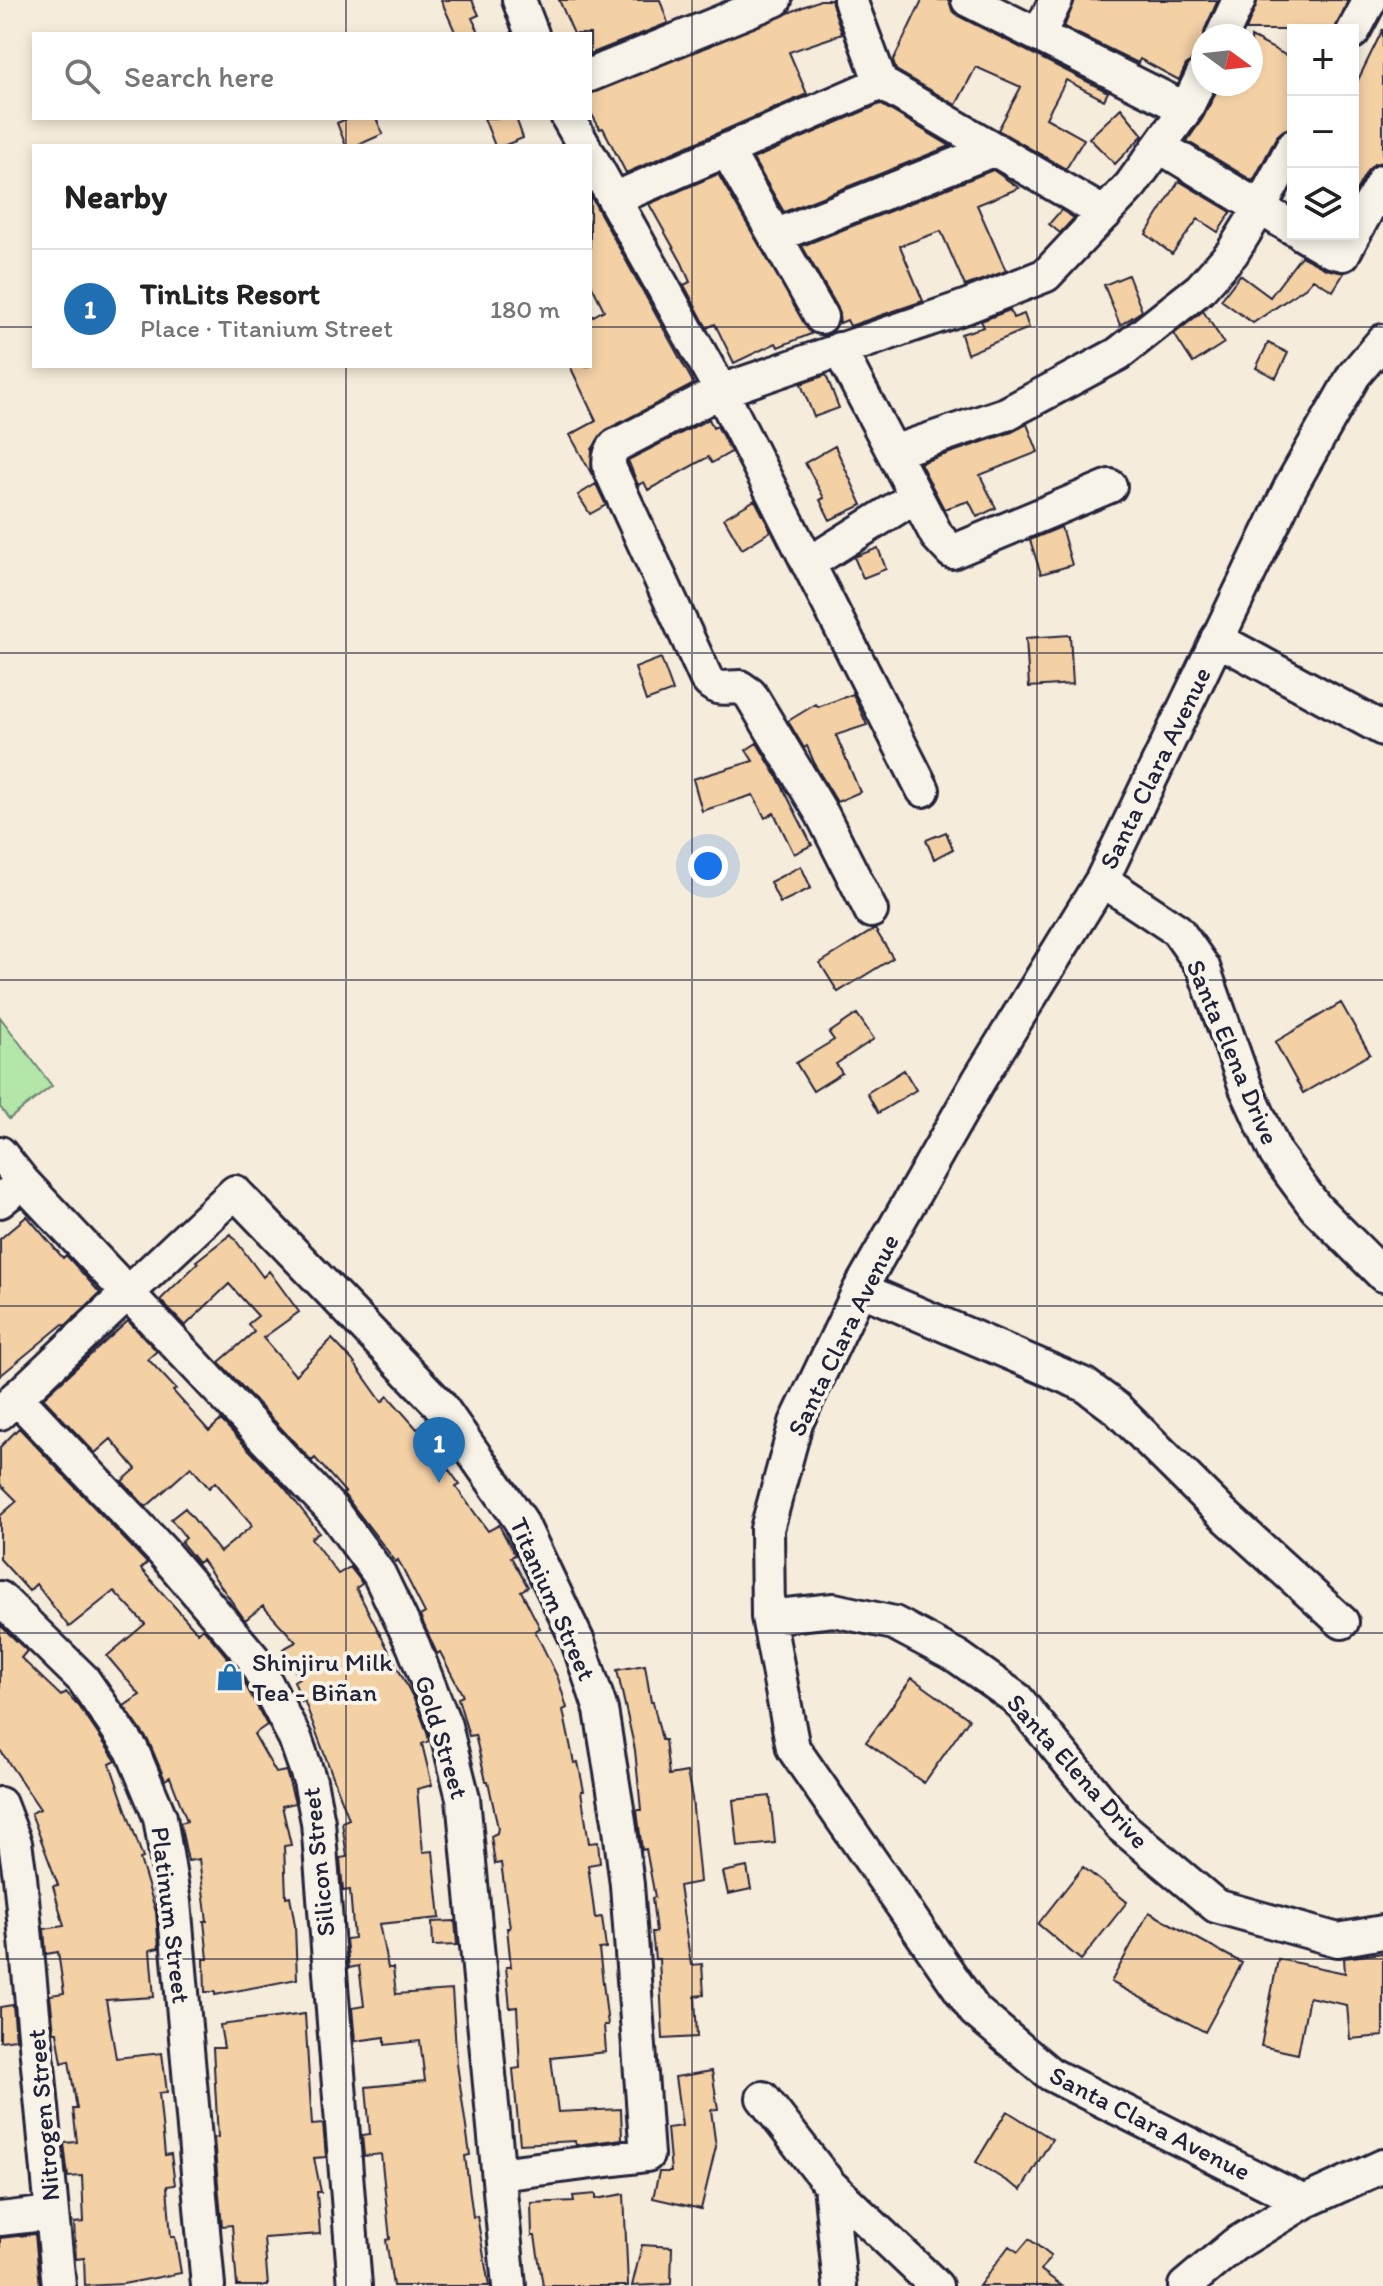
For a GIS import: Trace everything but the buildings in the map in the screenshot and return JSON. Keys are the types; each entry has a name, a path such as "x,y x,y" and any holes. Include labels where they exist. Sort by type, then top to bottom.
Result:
{"street":[{"path":"519,0 531,32"},
{"path":"592,74 775,0"},
{"path":"850,0 881,83 1105,214"},
{"path":"968,0 1186,109"},
{"path":"1039,34 1056,0"},
{"path":"1228,24 1239,0"},
{"path":"1357,24 1370,0"},
{"path":"614,199 881,83"},
{"path":"871,911 822,814 750,694 740,687 724,689 712,686 706,678 608,461 615,446 721,391 965,307 1046,275 1131,185 1192,96"},
{"path":"569,120 583,144"},
{"path":"1159,146 1287,224"},
{"path":"775,236 995,149"},
{"path":"727,151 821,317"},
{"path":"893,452 1006,414 1118,354 1200,289 1232,253 1287,157"},
{"path":"592,160 721,391 923,790"},
{"path":"1359,225 1383,181"},
{"path":"1312,240 1343,254 1351,240"},
{"name":"Santa Clara Avenue","path":"1304,2202 1050,2074 975,2011 793,1748 768,1617 767,1529 796,1423 860,1289 979,1080 1102,880 1291,486 1354,375 1383,341"},
{"path":"839,349 937,536 952,552 1110,486"},
{"path":"808,564 916,496"},
{"path":"1217,639 1383,729"},
{"name":"Santa Elena Drive","path":"1102,880 1177,930 1203,967 1246,1088 1276,1154 1316,1208 1383,1275"},
{"name":"Gold Street","path":"0,1153 12,1191 127,1292 332,1510 379,1574 413,1645 445,1726 463,1798 509,2286"},
{"name":"Titanium Street","path":"127,1292 235,1192 439,1404 520,1520 578,1642 601,1710 619,1821 627,1885 647,2155 499,2174"},
{"path":"860,1289 1085,1385 1116,1408 1221,1512 1342,1622"},
{"path":"8,1405 127,1292"},
{"name":"Silicon Street","path":"8,1405 162,1551 253,1658 295,1738 310,1781 318,1822 355,2286"},
{"name":"Platinum Street","path":"0,1598 83,1679 132,1750 160,1817 174,1902 208,2286"},
{"name":"Santa Elena Drive","path":"768,1617 834,1610 894,1623 958,1657 1017,1699 1121,1826 1216,1906 1338,1940 1383,1932"},
{"name":"Nitrogen Street","path":"0,1804 15,1843 20,1877 59,2286"},
{"path":"763,2098 830,2185 936,2286"},
{"path":"1185,2286 1234,2245 1304,2202 1383,2166"},
{"path":"830,2185 840,2286"},
{"path":"0,2219 52,2213"}],"shaded area":[{"path":"541,0 759,0 592,71 592,32 550,32"}],"green space":[{"path":"0,1017 52,1086 9,1119 0,1107"}],"place":[{"name":"TinLits Resort","path":"439,1483"},
{"name":"Shinjiru Milk Tea - Biñan","path":"230,1677"}]}
